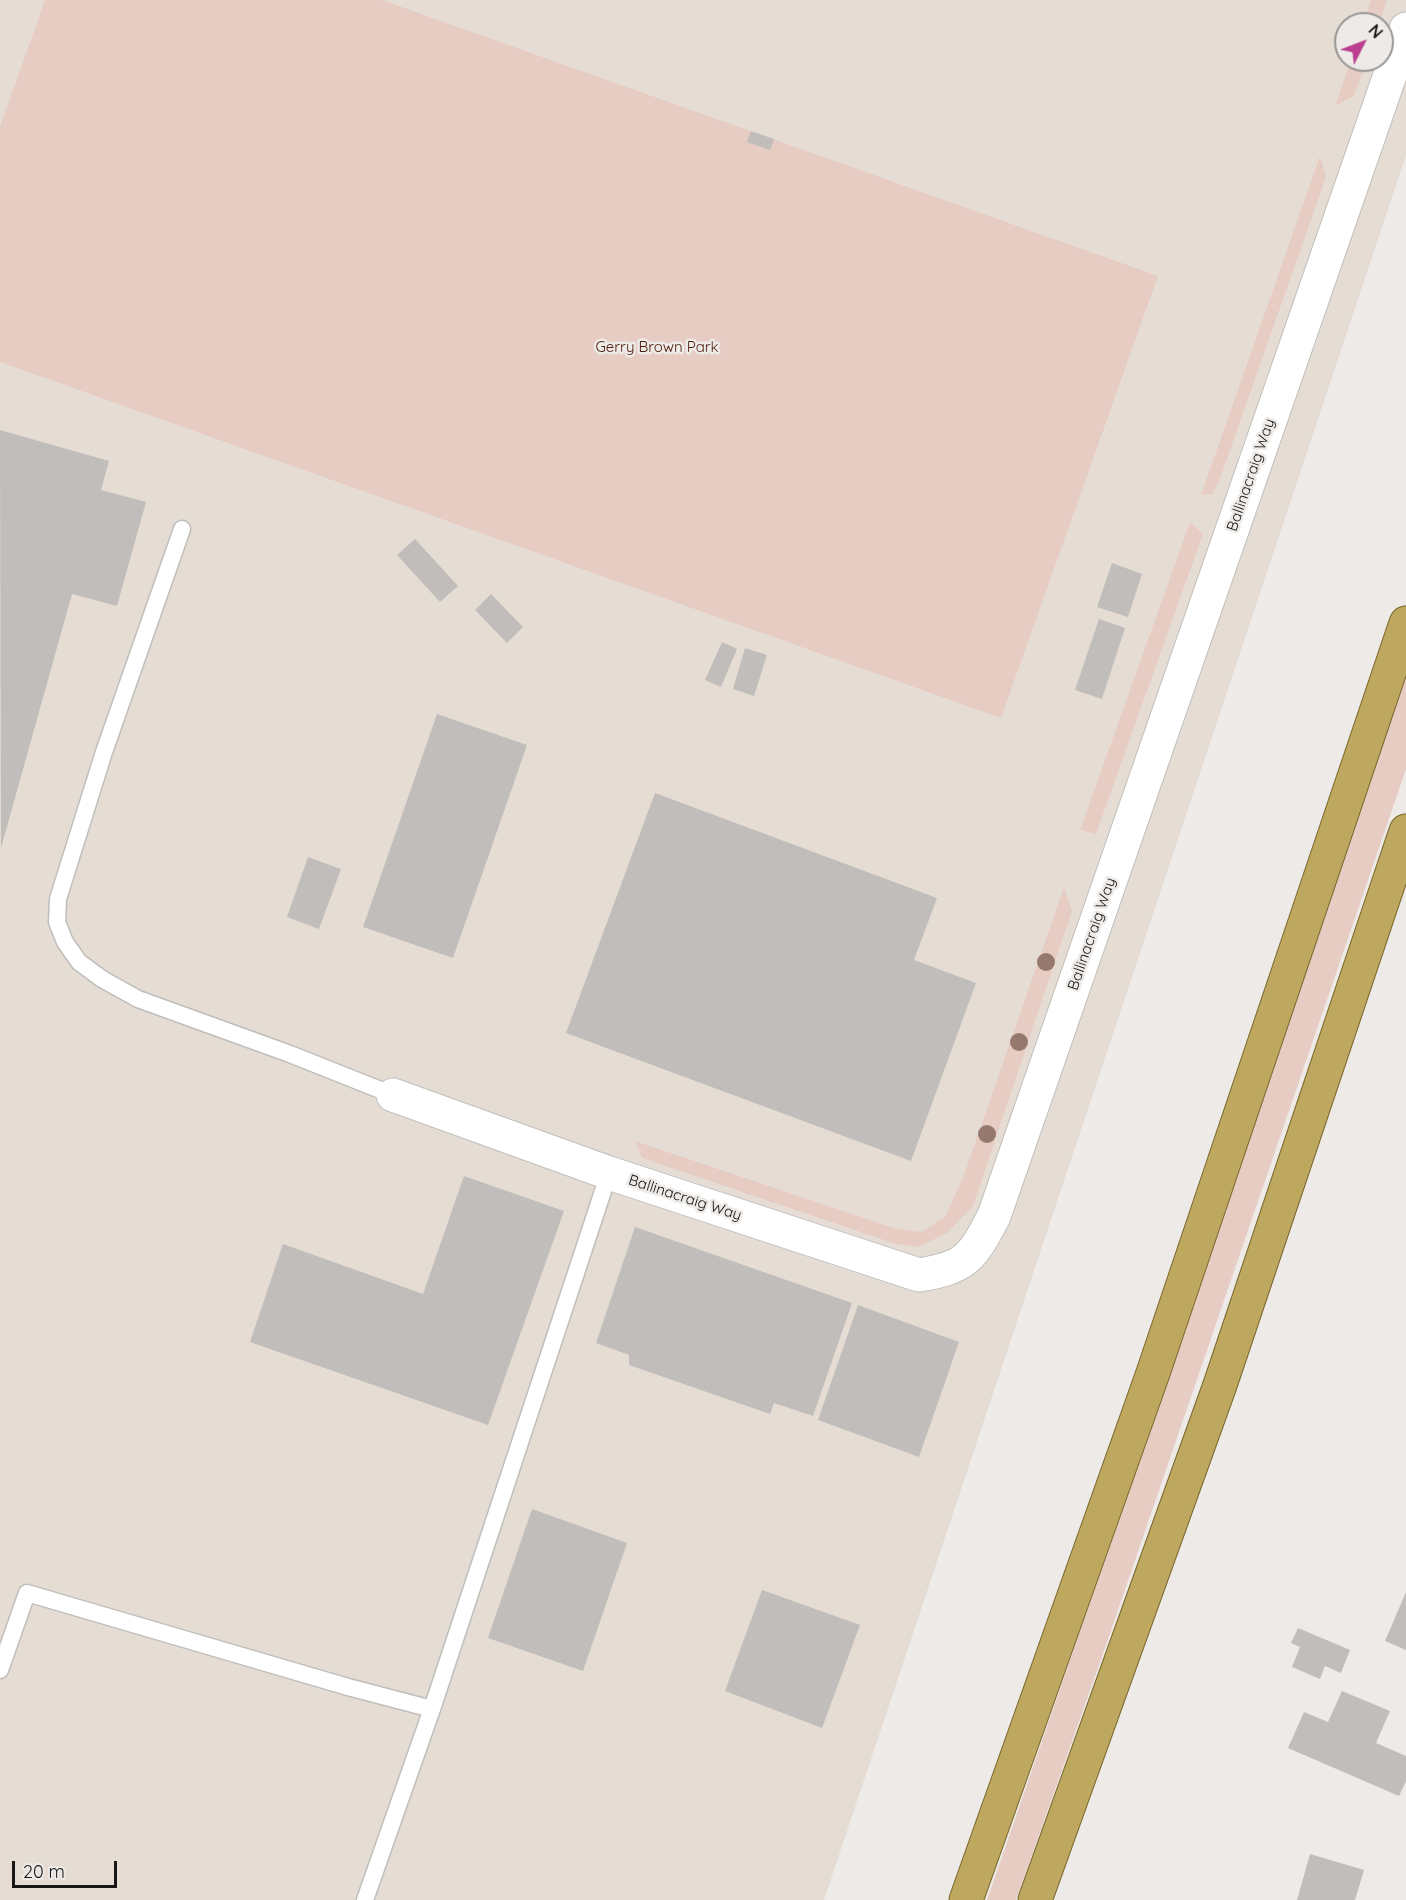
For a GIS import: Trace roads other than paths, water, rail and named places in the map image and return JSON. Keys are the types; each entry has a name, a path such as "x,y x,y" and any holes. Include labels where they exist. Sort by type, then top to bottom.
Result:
{"highway":[{"path":"966,1900 1153,1373 1406,624"},
{"path":"1035,1900 1220,1385 1406,831"}],"street":[{"name":"Ballinacraig Way","path":"393,1095 609,1173 919,1275 944,1271 964,1262 980,1244 998,1205 1406,29"}],"lane":[{"path":"182,529 104,752 58,899 57,922 64,942 79,962 102,979 138,999 290,1054 393,1095"},
{"path":"364,1900 432,1709 609,1173"},
{"path":"0,1670 27,1593 348,1687 432,1709"}],"park label":[{"name":"Gerry Brown Park","path":"657,347"}]}
